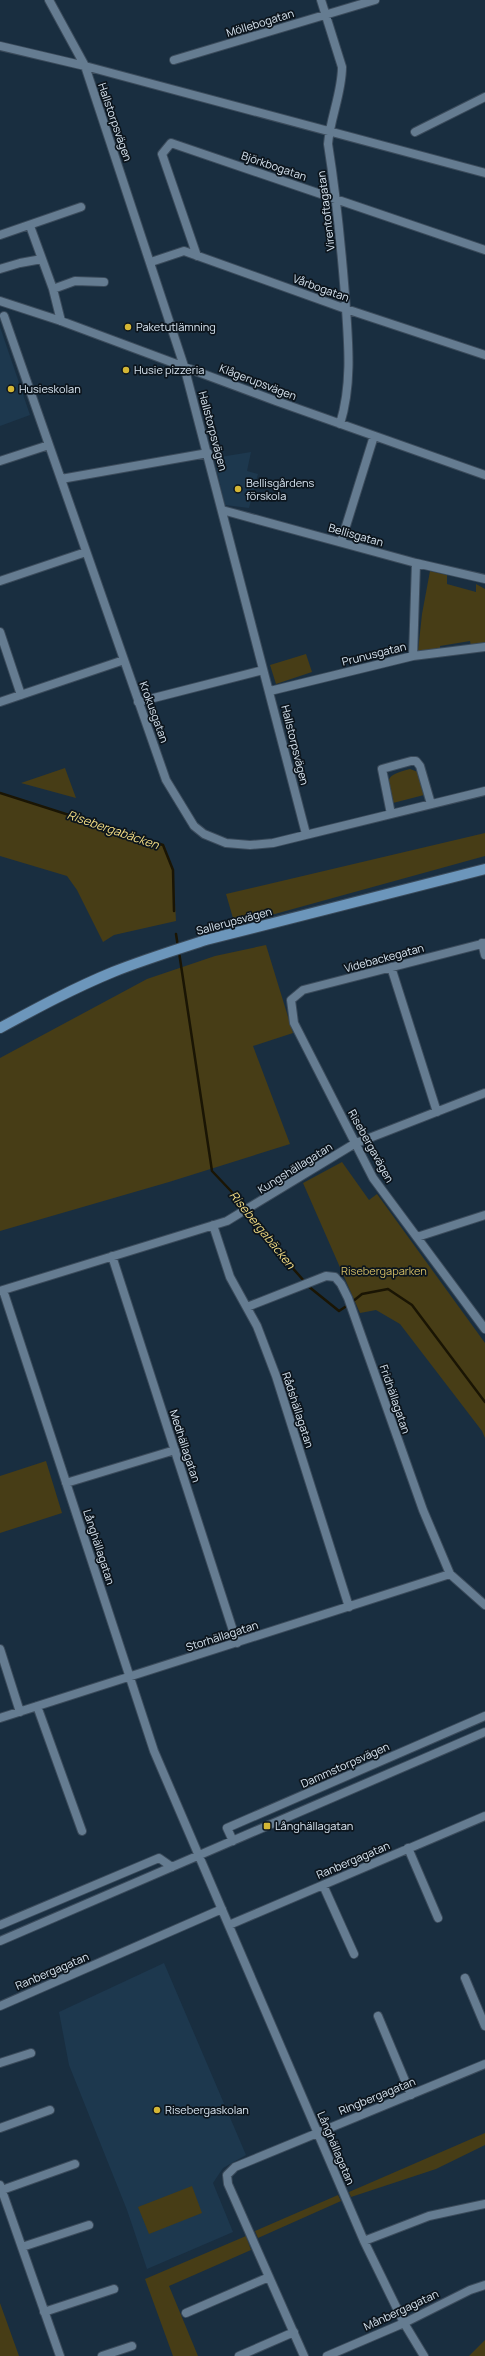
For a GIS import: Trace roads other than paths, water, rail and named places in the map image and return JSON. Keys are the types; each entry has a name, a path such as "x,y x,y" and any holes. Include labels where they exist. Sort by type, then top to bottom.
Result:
{"main road":[{"name":"Sallerupsvägen","path":"0,1028 57,997 113,972 172,951 206,940 485,869"}],"street":[{"name":"Hallstorpsvägen","path":"49,0 85,66 151,262 184,366 263,670 270,691 306,834"},
{"name":"Virentoftagatan","path":"321,0 342,67 342,78 329,131 328,144 336,199 346,309 349,370 347,400 340,424"},
{"name":"Möllebogatan","path":"174,60 375,0"},
{"path":"0,46 85,66 485,173"},
{"path":"415,132 485,97"},
{"name":"Björkbogatan","path":"197,256 162,154 171,143 485,250"},
{"path":"0,235 30,226 81,207"},
{"path":"30,226 53,289 61,321"},
{"name":"Vårbogatan","path":"151,262 184,251 346,309 485,355"},
{"path":"0,269 20,263 42,259"},
{"path":"53,289 75,282 104,282"},
{"name":"Klågerupsvägen","path":"0,301 61,321 340,424 485,475"},
{"name":"Krokusgatan","path":"4,316 166,780 194,826 220,841 244,844 273,843 485,791"},
{"path":"341,542 374,436"},
{"path":"0,461 49,445"},
{"path":"61,480 208,454"},
{"name":"Bellisgatan","path":"222,510 416,563 485,579"},
{"path":"0,581 86,552"},
{"path":"413,656 416,563"},
{"path":"0,632 21,695"},
{"name":"Prunusgatan","path":"270,691 413,656 485,647"},
{"path":"0,702 124,660"},
{"path":"138,702 263,670"},
{"path":"391,814 382,769 412,761 416,762 420,766 430,804"},
{"path":"483,943 485,955"},
{"name":"Videbackegatan","path":"292,1000 303,990 483,943"},
{"path":"391,967 437,1112"},
{"name":"Risebergavägen","path":"292,1000 294,1023 354,1144 373,1178 485,1327"},
{"name":"Kungshällagatan","path":"1,1290 238,1216 354,1144 485,1093"},
{"path":"417,1236 485,1215"},
{"name":"Rådshällagatan","path":"213,1225 230,1277 257,1326 276,1376 349,1607"},
{"name":"Medhällagatan","path":"112,1256 237,1643"},
{"name":"Fridhällagatan","path":"247,1307 311,1281 326,1276 335,1277 348,1298 423,1510 450,1574 485,1605"},
{"name":"Långhällagatan","path":"1,1290 154,1751 364,2241 404,2323 424,2356"},
{"path":"66,1483 175,1450"},
{"name":"Storhällagatan","path":"0,1718 450,1574"},
{"path":"0,1649 20,1712"},
{"path":"37,1706 82,1831"},
{"name":"Dammstorpsvägen","path":"233,1841 227,1828 485,1716"},
{"path":"0,1941 485,1732"},
{"name":"Ranbergagatan","path":"229,1925 485,1816"},
{"path":"408,1848 438,1918"},
{"path":"0,1926 159,1858 172,1867"},
{"path":"323,1885 354,1954"},
{"name":"Ranbergagatan","path":"0,2006 222,1910"},
{"path":"465,1978 485,2026"},
{"path":"378,2016 411,2095"},
{"path":"0,2063 31,2053"},
{"name":"Ringbergagatan","path":"304,2356 228,2184 227,2175 235,2167 485,2064"},
{"path":"0,2128 50,2110"},
{"path":"60,2356 1,2187 75,2164"},
{"path":"364,2241 429,2216 485,2204"},
{"path":"22,2248 89,2225"},
{"path":"186,2313 269,2277"},
{"name":"Månbergagatan","path":"327,2356 404,2323 463,2293 485,2285"},
{"path":"44,2312 114,2289"},
{"path":"239,2356 294,2332"},
{"path":"102,2356 132,2346"}],"waterway":[{"name":"Risebergabäcken","path":"0,793 163,845 173,870 174,911"},
{"name":"Risebergabäcken","path":"176,934 178,947"},
{"name":"Risebergabäcken","path":"179,952 212,1171 247,1208 257,1228 305,1282"},
{"name":"Risebergabäcken","path":"308,1286 339,1311 348,1305"},
{"name":"Risebergabäcken","path":"352,1302 362,1294 388,1289 412,1305 485,1402"}],"place":[{"name":"Paketutlämning","path":"128,327"},
{"name":"Husie pizzeria","path":"126,370"},
{"name":"Husieskolan","path":"11,389"},
{"name":"Bellisgårdens förskola","path":"238,489"},
{"name":"Långhällagatan","path":"267,1826"},
{"name":"Risebergaskolan","path":"157,2110"}],"park label":[{"name":"Risebergaparken","path":"384,1271"}]}
